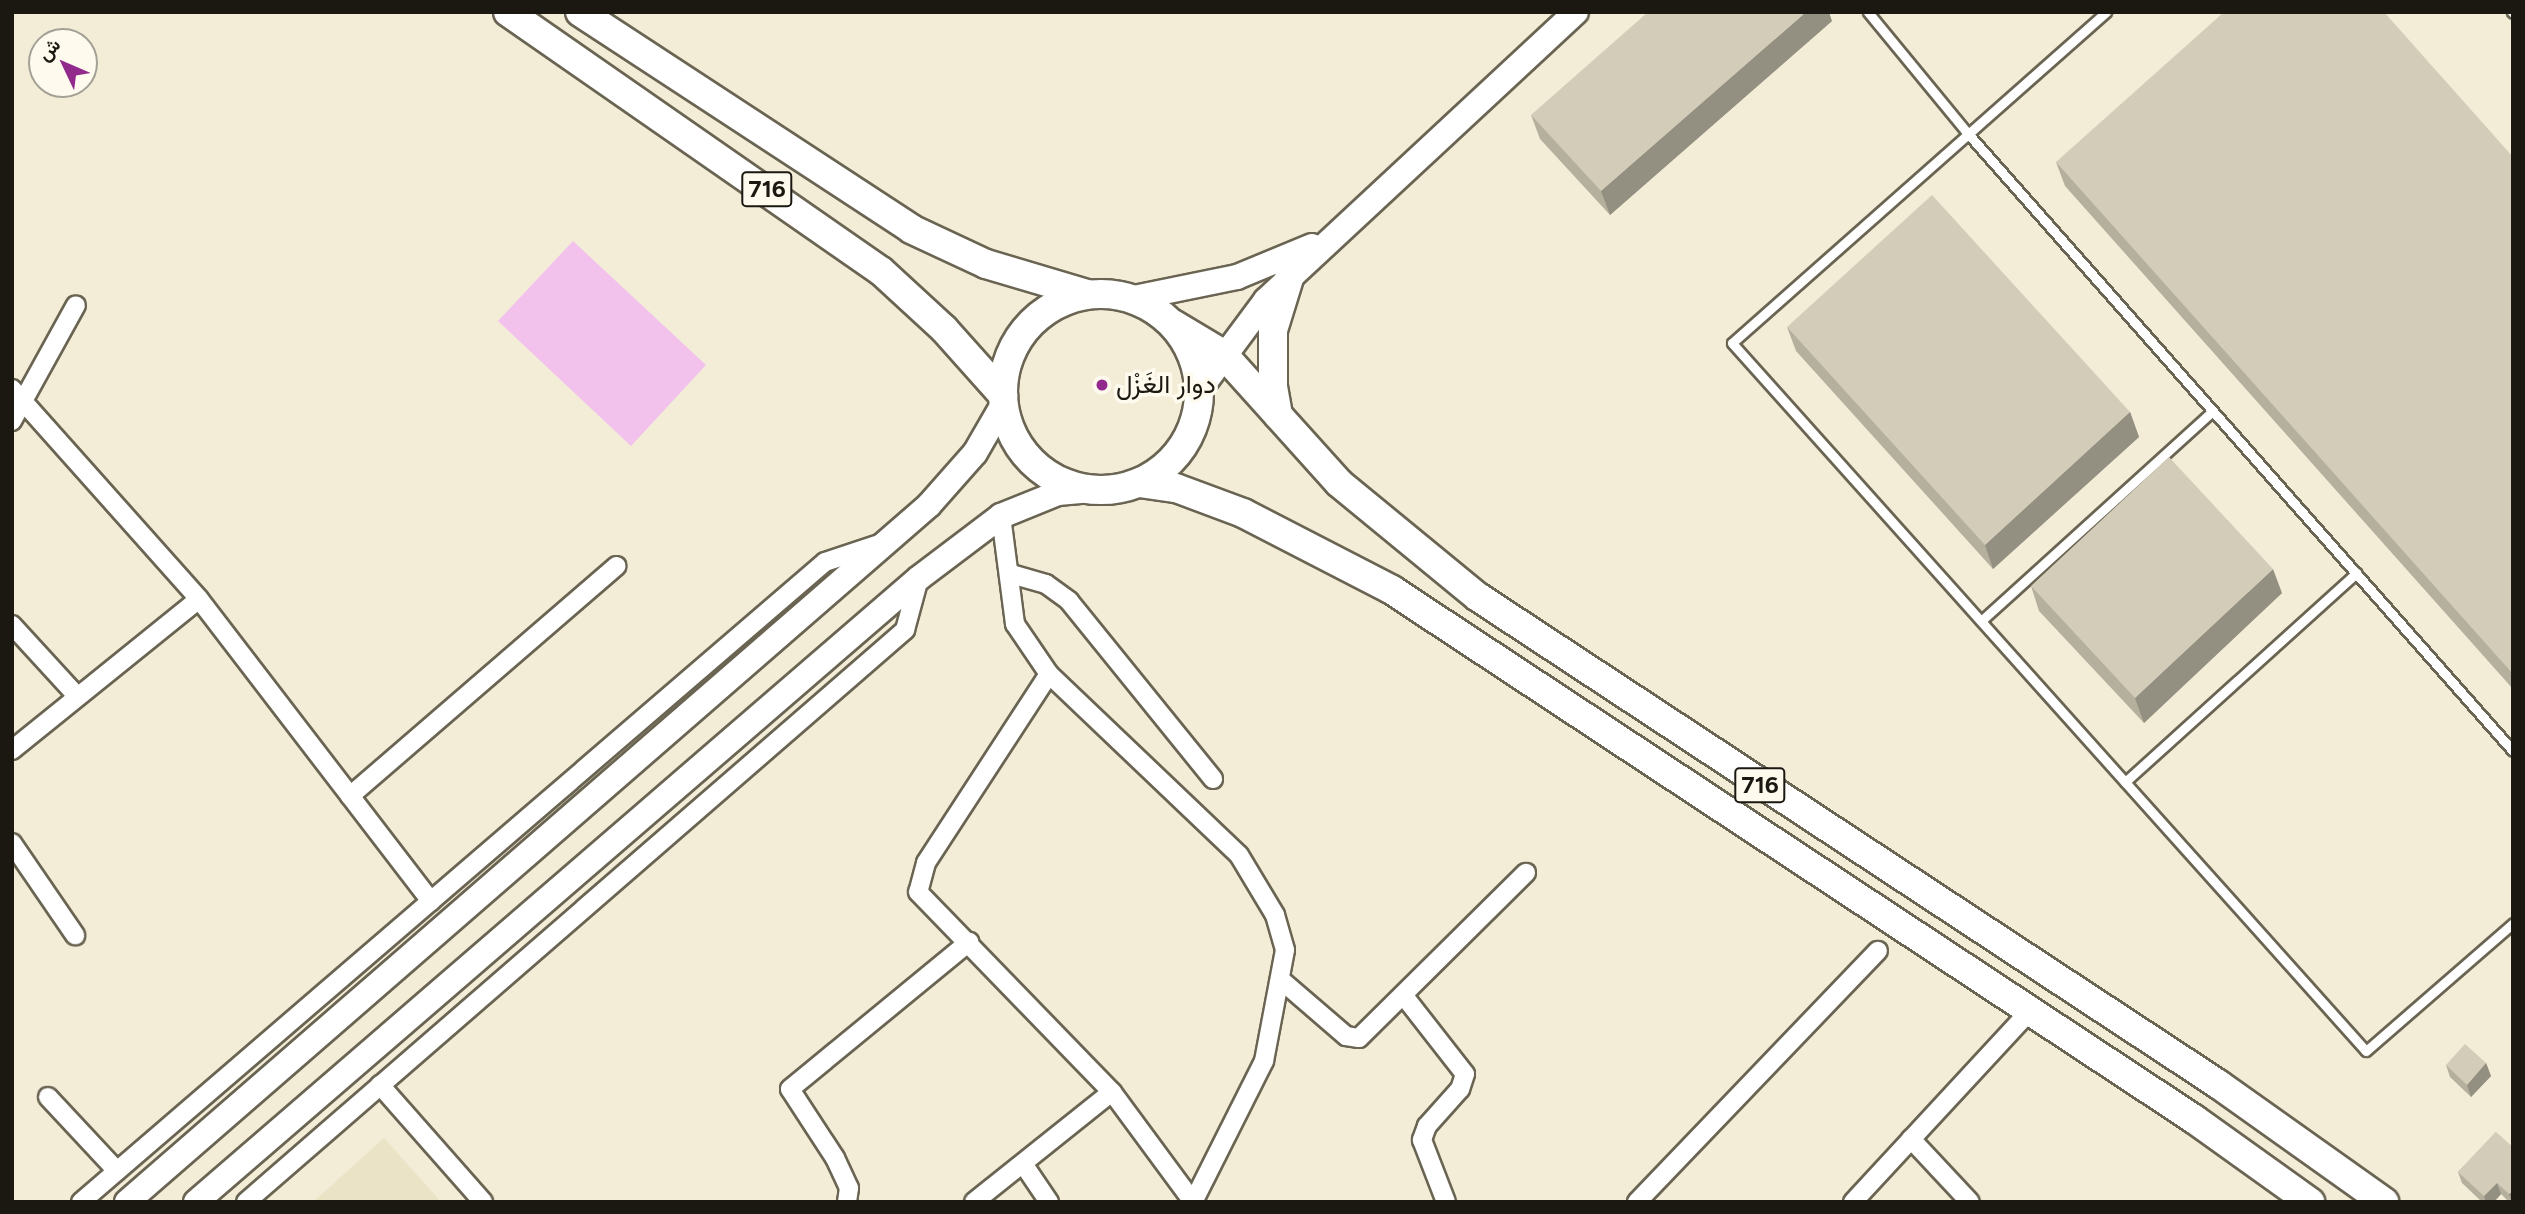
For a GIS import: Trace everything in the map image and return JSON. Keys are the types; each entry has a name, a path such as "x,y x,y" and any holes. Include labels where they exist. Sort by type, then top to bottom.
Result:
{"main road":[{"name":"716","path":"508,12 881,271 944,329 1003,399 1016,441 1030,460 1048,475 1092,490 1139,483 1176,488 1243,513 1392,590 2194,1119 2310,1202"},
{"name":"716","path":"580,12 911,229 986,264 1087,294 1134,298 1223,354 1339,483 1380,521 1478,597 2218,1084 2384,1202"},
{"path":"1200,389 1223,354 1290,275 1576,12"},
{"path":"1134,298 1237,277 1326,240"},
{"path":"1278,415 1273,387 1273,330 1290,275"},
{"name":"716","path":"1003,399 1013,349 1026,329 1064,301 1087,294"},
{"name":"716","path":"1139,483 1160,471 1184,445 1198,412 1200,389 1197,365 1173,324"},
{"path":"127,1202 889,541 953,479 1003,399"},
{"path":"196,1202 919,578 1002,516 1058,493 1092,490"}],"street":[{"path":"12,421 18,395 76,305"},
{"path":"18,395 199,599 431,901"},
{"path":"1002,516 1011,573 1015,624 1049,674 1238,855 1258,880 1275,915 1285,950 1264,1061 1193,1202 1112,1092 918,892 918,878 1049,674"},
{"path":"82,1202 825,562 889,541"},
{"path":"350,796 616,566"},
{"path":"1011,573 1046,584 1069,601 1213,779"},
{"path":"246,1202 905,630 919,578"},
{"path":"12,750 199,599"},
{"path":"12,625 77,696"},
{"path":"12,843 75,935"},
{"path":"1281,980 1352,1038 1366,1033 1526,873"},
{"path":"847,1202 849,1188 835,1158 790,1089 969,943"},
{"path":"1637,1202 1878,951"},
{"path":"1404,996 1465,1074 1460,1089 1427,1126 1422,1140 1446,1202"},
{"path":"1853,1202 2029,1012"},
{"path":"380,1085 483,1202"},
{"path":"974,1202 1024,1165 1112,1092"},
{"path":"48,1097 117,1171"},
{"path":"1910,1139 1970,1202"},
{"path":"1024,1165 1049,1202"}],"lane":[{"path":"1868,12 1970,136 2513,751"},
{"path":"2106,12 1970,136 1732,343 2366,1051 2513,923"},
{"path":"1981,621 2213,411"},
{"path":"2125,782 2356,573"}],"shaded area":[{"path":"573,241 706,365 631,446 498,321"},
{"path":"384,1138 441,1202 313,1202"}],"building":[{"path":"1648,12 1806,12 1601,191 1531,115"},
{"path":"2224,12 2384,12 2513,157 2513,674 2056,162"},
{"path":"1932,195 2130,412 1985,545 1787,327"},
{"path":"2169,457 2273,569 2135,698 2031,586"},
{"path":"2465,1044 2486,1063 2467,1085 2446,1065"},
{"path":"2496,1132 2513,1147 2513,1191 2509,1194 2497,1183 2484,1196 2458,1172"}],"place":[{"name":"دوار الغَزْل","path":"1102,385"}]}
